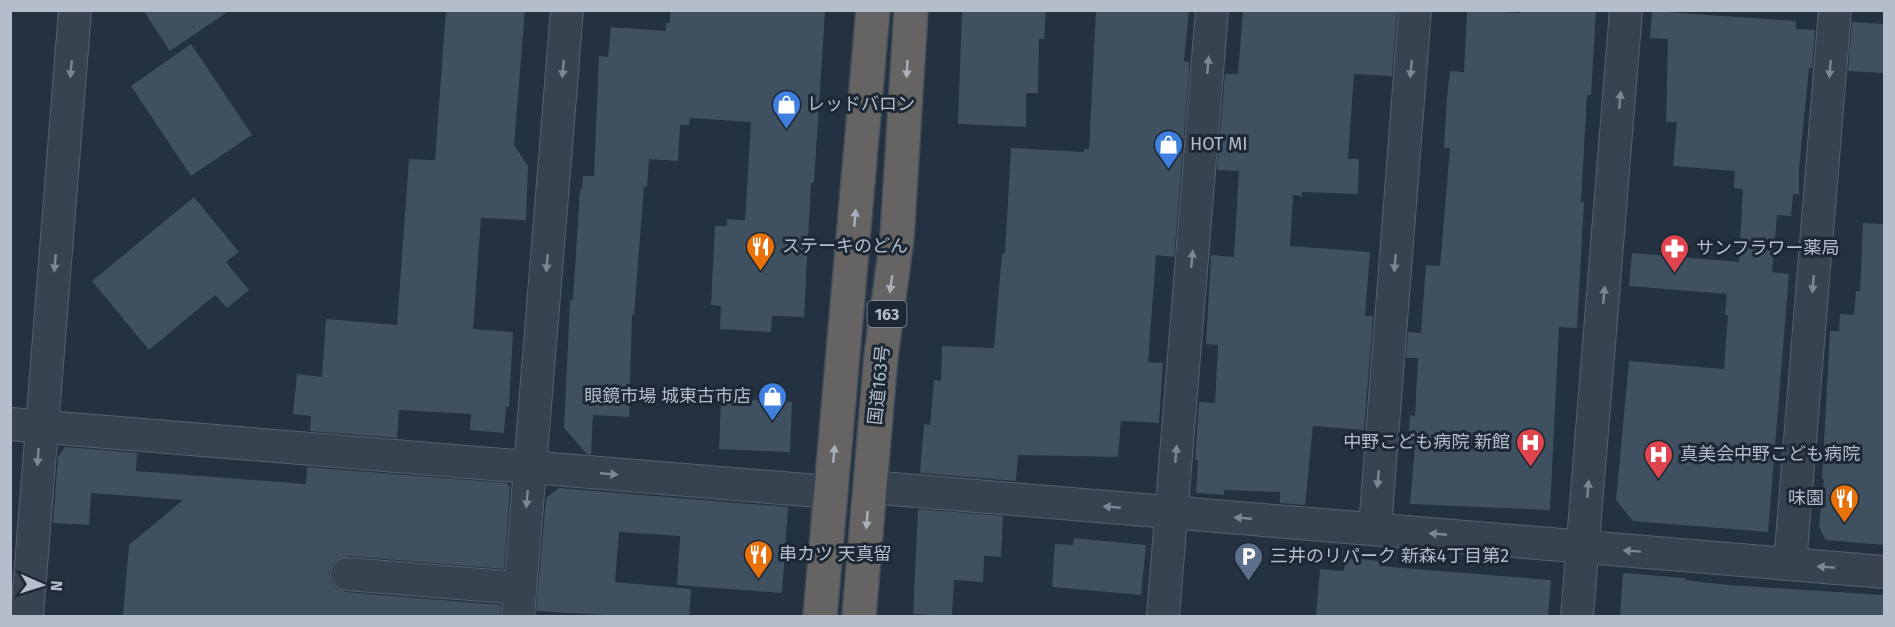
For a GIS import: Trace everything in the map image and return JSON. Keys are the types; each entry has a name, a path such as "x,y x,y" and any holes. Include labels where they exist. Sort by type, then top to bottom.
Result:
{"highway":[{"name":"163","path":"820,616 873,10"},
{"name":"国道163号","path":"859,616 881,356 897,238 911,10"}],"street":[{"path":"27,616 26,425 75,10"},
{"path":"347,574 519,602 567,10"},
{"path":"1163,616 1212,10"},
{"path":"1375,528 1415,10"},
{"path":"1577,616 1626,10"},
{"path":"1790,564 1835,10"},
{"path":"26,425 830,492"},
{"path":"869,487 1884,572"}],"building":[{"path":"143,10 230,10 170,51"},
{"path":"446,10 525,10 514,145 528,166 526,220 481,218 473,329 513,332 509,407 506,407 504,433 470,430 471,414 399,410 397,438 310,431 311,416 293,414 297,374 322,377 326,319 397,325 409,159 435,160"},
{"path":"670,10 825,12 814,183 811,183 804,317 772,316 771,332 720,329 721,306 711,305 715,226 727,226 727,219 745,220 751,122 690,118 689,125 680,125 678,161 649,159 647,187 644,186 634,315 632,315 629,417 593,415 591,454 587,454 564,428 570,300 573,300 580,189 582,189 583,176 594,176 599,56 608,57 611,27 666,31 666,23 670,23"},
{"path":"962,10 1046,10 1044,39 1039,39 1038,93 1026,93 1026,127 958,124"},
{"path":"1096,10 1189,10 1184,61 1189,62 1189,73 1174,257 1156,255 1148,362 1163,363 1159,423 1121,421 1118,457 1018,455 1016,481 920,473 924,424 930,425 934,380 941,381 942,346 994,348 1002,253 1005,253 1011,148 1084,152 1084,149 1089,149"},
{"path":"1243,10 1397,10 1392,76 1354,74 1348,159 1359,159 1358,194 1302,192 1302,196 1293,195 1290,246 1370,252 1365,316 1373,316 1364,430 1313,426 1305,505 1280,503 1280,492 1224,490 1224,495 1196,493 1198,460 1195,460 1199,402 1215,403 1218,345 1206,344 1211,255 1234,257 1239,171 1217,170 1225,74 1238,74"},
{"path":"1467,10 1520,13 1520,10 1596,10 1591,95 1587,95 1577,328 1559,327 1550,510 1410,504 1415,445 1408,445 1410,415 1415,416 1418,358 1406,358 1408,332 1421,333 1426,265 1440,266 1450,148 1444,148 1447,97 1450,71 1464,72"},
{"path":"1652,11 1796,21 1796,29 1815,30 1799,169 1799,194 1793,194 1791,216 1777,215 1772,272 1789,274 1768,532 1633,521 1616,500 1629,361 1724,369 1728,315 1725,315 1727,294 1629,286 1632,253 1739,262 1743,189 1734,188 1735,171 1673,166 1677,122 1666,122 1668,39 1650,38"},
{"path":"1852,22 1884,24 1884,73 1848,71"},
{"path":"191,44 252,135 191,176 131,86"},
{"path":"194,197 239,252 226,262 249,290 227,308 215,295 149,350 92,281"},
{"path":"1863,223 1884,224 1884,545 1826,540 1819,527 1824,479 1822,479 1830,331 1839,331 1840,314 1854,315 1856,291 1860,291"},
{"path":"721,399 792,402 790,452 719,449"},
{"path":"65,447 137,453 136,471 306,484 307,467 506,483 510,487 504,569 348,556 333,563 329,573 331,582 336,588 345,592 501,605 500,616 123,616 129,545 183,500 91,493 89,525 53,523 58,457"},
{"path":"559,488 788,507 782,593 677,585 680,536 619,532 615,582 691,589 689,616 622,616 536,611 546,498"},
{"path":"918,509 1003,516 1001,557 984,556 983,582 954,580 952,616 913,614"},
{"path":"1074,538 1146,545 1141,595 1052,587 1055,544 1073,545"},
{"path":"1345,558 1380,561 1379,566 1551,580 1548,616 1316,616 1320,569 1344,571"},
{"path":"1623,573 1685,578 1685,580 1728,585 1884,595 1884,616 1620,616"}],"place":[{"name":"レッドバロン","path":"786,130"},
{"name":"HOT MI","path":"1169,170"},
{"name":"ステーキのどん","path":"761,272"},
{"name":"サンフラワー薬局","path":"1675,274"},
{"name":"眼鏡市場 城東古市店","path":"772,422"},
{"name":"中野こども病院 新館","path":"1531,468"},
{"name":"真美会中野こども病院","path":"1659,480"},
{"name":"味園","path":"1845,524"},
{"name":"串カツ 天真留","path":"758,580"},
{"name":"三井のリパーク 新森4丁目第2","path":"1249,582"}]}
